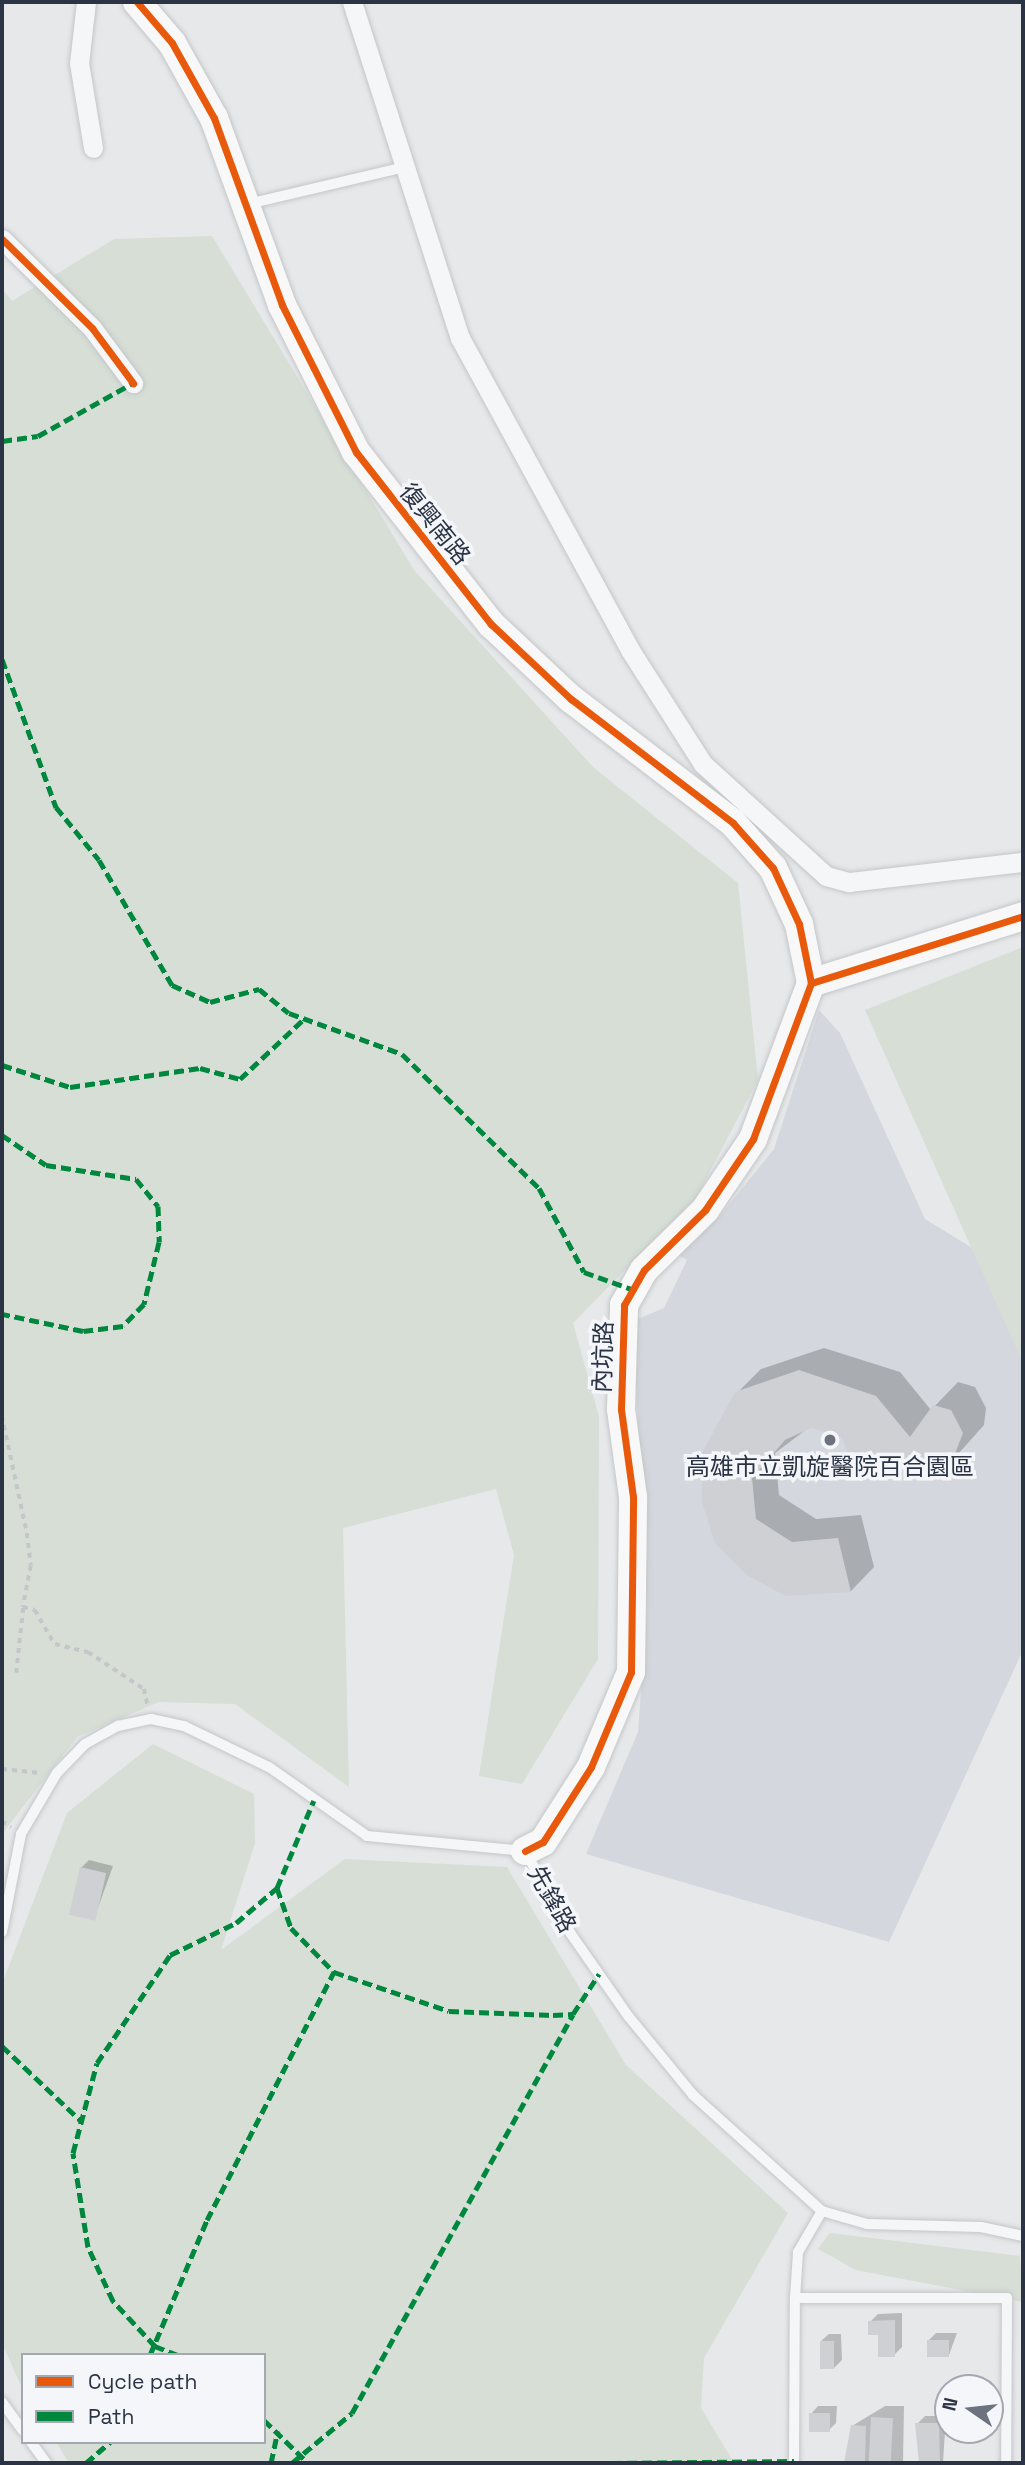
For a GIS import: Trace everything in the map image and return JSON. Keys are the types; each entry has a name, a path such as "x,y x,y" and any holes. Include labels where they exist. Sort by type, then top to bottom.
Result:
{"street":[{"path":"86,2 79,63 93,148"},
{"name":"復興南路","path":"137,2 172,43 214,118 282,305 356,452 491,624 572,699 733,823 773,868 799,924 811,983"},
{"path":"352,2 460,338 630,650 703,764 804,863 826,876 849,882 1023,862"},
{"path":"2,239 92,328 133,383"},
{"path":"811,983 1023,916"},
{"name":"內坑路","path":"525,1851 543,1842 591,1767 631,1672 633,1497 621,1409 625,1306 644,1270 705,1210 753,1139 811,983"}],"lane":[{"path":"247,204 404,167"},
{"name":"先鋒路","path":"2,1932 21,1834 57,1773 85,1744 118,1726 151,1719 184,1726 269,1767 366,1836 525,1851 571,1934 693,2095 822,2211 867,2224 981,2227 1023,2236"},
{"path":"794,2463 798,2252 822,2211"},
{"path":"796,2298 1007,2298 1006,2463"},
{"path":"2,2402 21,2428"},
{"path":"32,2444 46,2463"}],"path":[{"path":"2,1416 27,1533 16,1673"},
{"path":"23,1607 35,1610 55,1644 88,1652 144,1689 151,1719"},
{"path":"2,1769 57,1773"}],"shaded area":[{"path":"212,236 414,570 593,767 738,883 758,1080 696,1198 573,1323 599,1417 598,1659 522,1784 479,1776 514,1555 496,1489 343,1528 349,1787 235,1704 159,1702 77,1737 2,1834 2,289 12,301 114,239"},
{"path":"1023,947 1023,1363 865,1010"},
{"name":"高雄市立凱旋醫院百合園區","path":"819,1010 840,1033 925,1219 1023,1279 1023,1650 889,1942 586,1854 638,1732 647,1608 633,1321 664,1308 687,1260 676,1253 719,1217 774,1149"},
{"path":"153,1744 254,1794 255,1843 221,1950 345,1859 507,1867 626,2065 788,2213 704,2358 701,2408 734,2463 69,2463 57,2444 266,2444 266,2353 21,2353 21,2386 2,2343 2,1984 67,1813"},
{"path":"830,2233 1020,2256 1023,2302 856,2270 818,2249"}],"building":[{"path":"799,1370 876,1396 910,1437 933,1405 951,1410 963,1433 951,1464 917,1457 858,1473 841,1437 811,1428 785,1440 752,1478 756,1519 792,1542 838,1538 851,1592 786,1596 748,1576 715,1543 702,1502 702,1453 735,1392"},
{"path":"80,1867 106,1873 95,1921 69,1915"},
{"path":"895,2320 895,2357 878,2357 878,2335 868,2335 868,2321"},
{"path":"927,2340 949,2340 949,2357 927,2357"},
{"path":"820,2341 834,2341 834,2369 820,2369"},
{"path":"809,2413 830,2413 830,2432 809,2432"},
{"path":"871,2417 893,2418 891,2463 869,2463"},
{"path":"915,2423 934,2423 934,2444 940,2444 940,2463 919,2463"},
{"path":"851,2425 866,2426 865,2463 844,2463"}],"marked path":[{"path":"2,441 38,436 133,383"},
{"path":"2,659 56,807 99,860 172,985 210,1002 259,989 289,1013 402,1054 539,1188 584,1272 634,1290"},
{"path":"2,1065 70,1087 200,1068 240,1079 304,1019"},
{"path":"2,1135 46,1165 136,1179 158,1206 159,1242 144,1304 123,1326 83,1331 2,1314"},
{"path":"173,2353 155,2346 113,2301 88,2247 73,2153 97,2063 170,1955 236,1923 277,1888 314,1800"},
{"path":"277,1888 291,1928 334,1972"},
{"path":"151,2353 207,2220 334,1972 449,2011 553,2015 573,2014 599,1974"},
{"path":"292,2463 352,2413 573,2014"},
{"path":"2,2046 81,2121"},
{"path":"266,2422 308,2463"},
{"path":"271,2463 278,2431"},
{"path":"86,2463 108,2444"},
{"path":"612,2463 794,2461"}],"cycle path":[{"path":"137,2 172,43 214,118 282,305 356,452 491,624 571,699 733,823 773,868 799,924 811,983"},
{"path":"2,239 92,328 133,383"},
{"path":"525,1851 543,1842 591,1767 631,1672 633,1497 621,1409 624,1305 644,1270 705,1210 753,1139 811,983 1023,916"}],"place":[{"name":"高雄市立凱旋醫院百合園區","path":"830,1440"}]}
